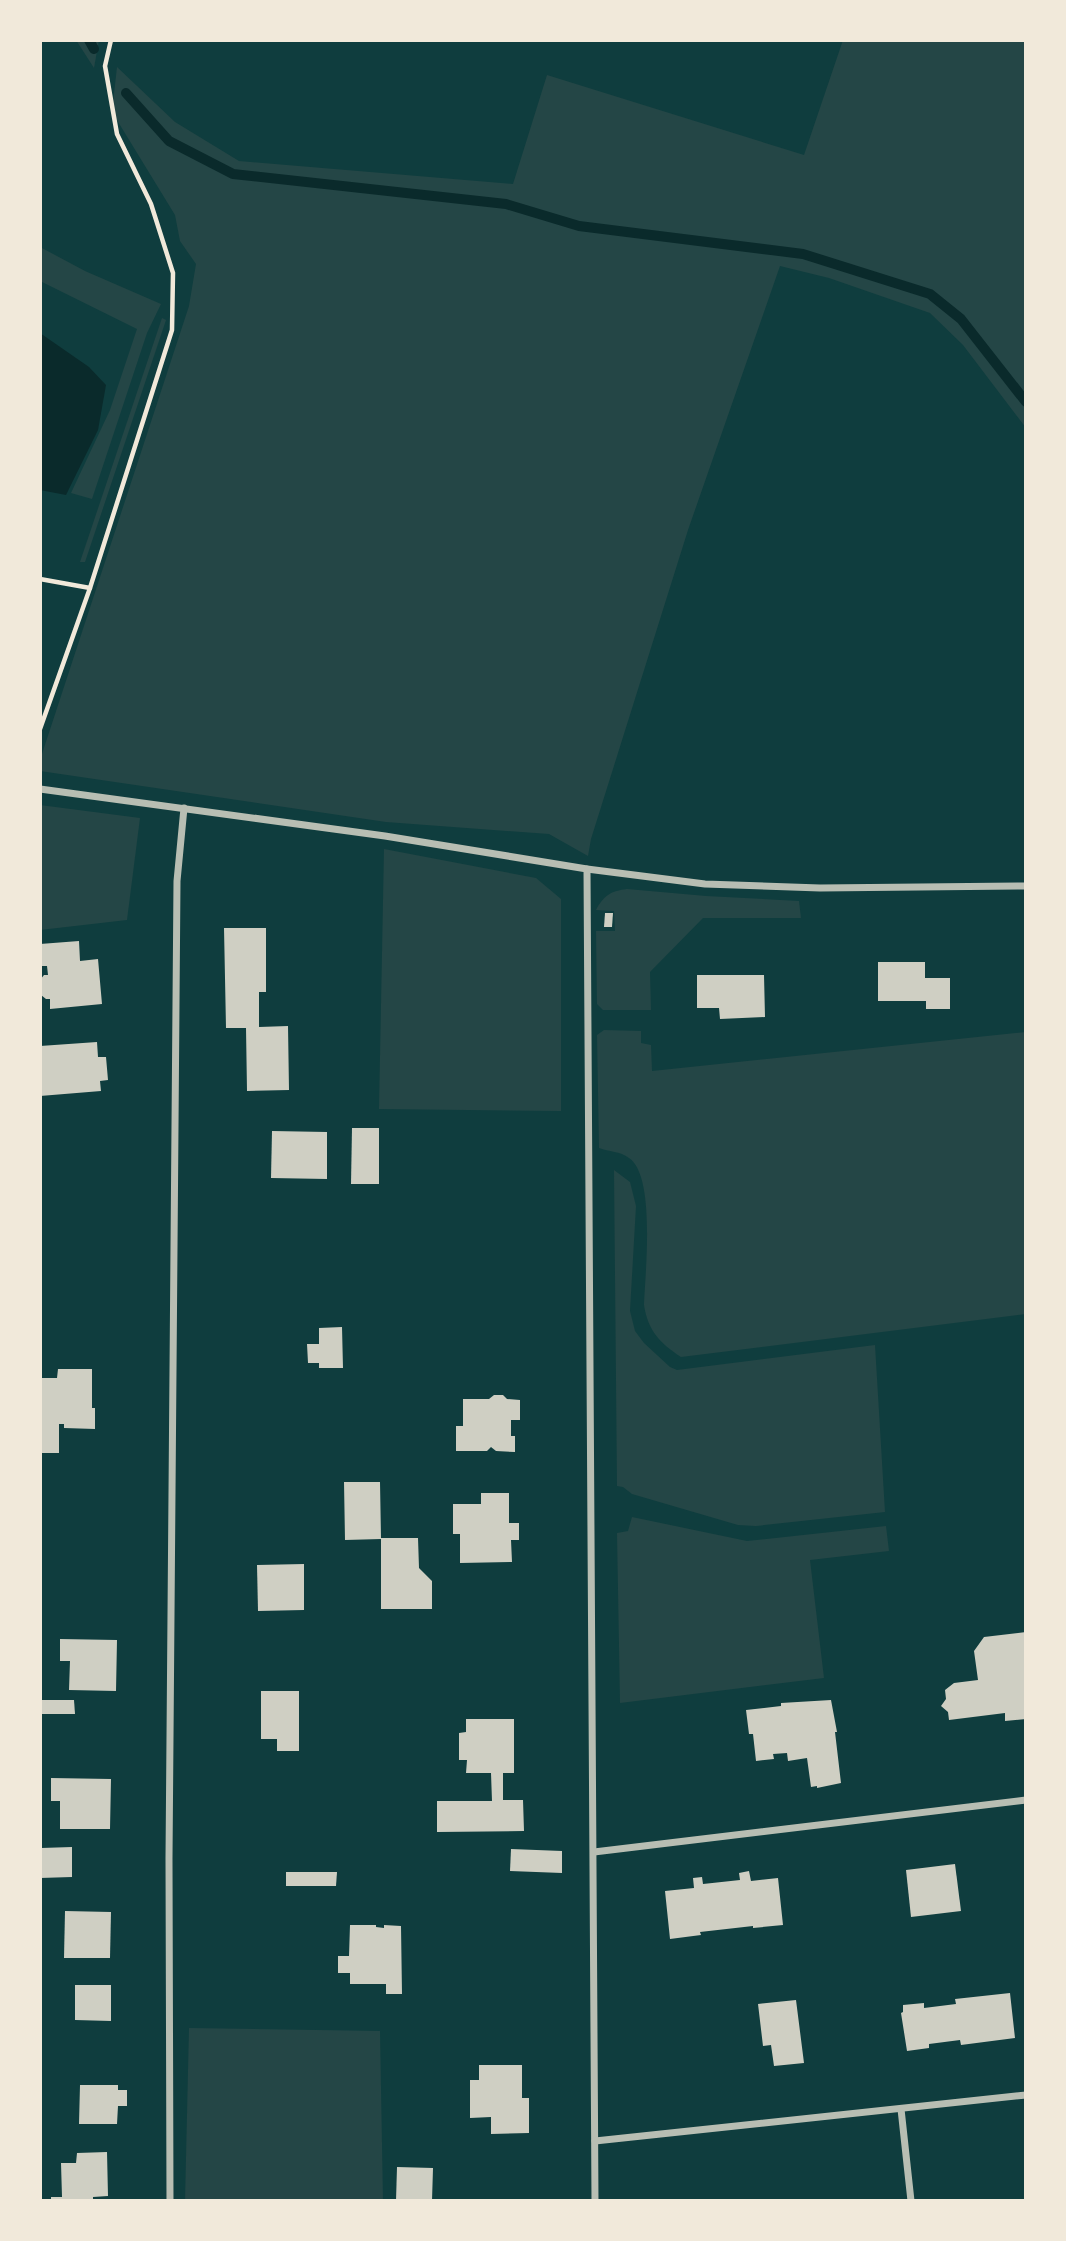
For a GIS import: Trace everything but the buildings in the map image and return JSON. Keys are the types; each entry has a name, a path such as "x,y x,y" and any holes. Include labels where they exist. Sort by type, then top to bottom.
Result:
{"street":[{"path":"40,789 385,836 587,869 705,884 820,888 1026,886"},
{"path":"170,2201 169,1859 177,909 184,808"},
{"path":"587,869 595,2201"},
{"path":"594,1852 1026,1800"},
{"path":"595,2141 1026,2095"},
{"path":"901,2109 911,2201"}],"path":[{"path":"40,729 90,588 172,330 173,273 150,204 117,134 105,66 111,40"},
{"path":"40,579 90,588"}],"shaded area":[{"path":"76,40 99,40 94,68"},
{"path":"843,40 1026,40 1026,428 963,345 930,313 829,278 780,266 688,530 591,839 588,856 549,834 386,822 40,771 40,760 189,306 196,264 180,241 175,215 112,112 117,67 175,122 239,161 513,184 547,75 804,155"},
{"path":"40,247 85,271 161,304 147,333 92,499 71,493 110,410 137,329 40,281"},
{"path":"162,318 166,320 85,562 80,562"},
{"path":"40,333 89,367 106,385 98,430 66,495 40,490"},
{"path":"40,805 140,818 127,920 40,930"},
{"path":"384,849 536,878 561,899 561,1111 379,1109"},
{"path":"627,889 799,901 801,918 703,918 650,972 651,1010 603,1010 597,1004 596,931 615,931 614,911 596,910 608,895"},
{"path":"604,1030 641,1031 641,1043 651,1045 652,1071 1026,1032 1026,1314 681,1357 656,1336 646,1314 646,1204 637,1168 626,1156 599,1148 597,1035"},
{"path":"614,1170 630,1182 636,1206 630,1311 635,1331 670,1367 677,1370 875,1345 885,1512 756,1526 738,1525 632,1494 617,1486"},
{"path":"632,1517 747,1541 886,1526 889,1551 810,1560 824,1678 620,1703 617,1533 628,1531"},
{"path":"189,2028 380,2031 383,2201 185,2201"}],"waterway":[{"path":"89,40 94,49"},
{"path":"126,93 169,141 233,174 506,204 579,226 803,254 930,294 961,319 1026,402"}]}
